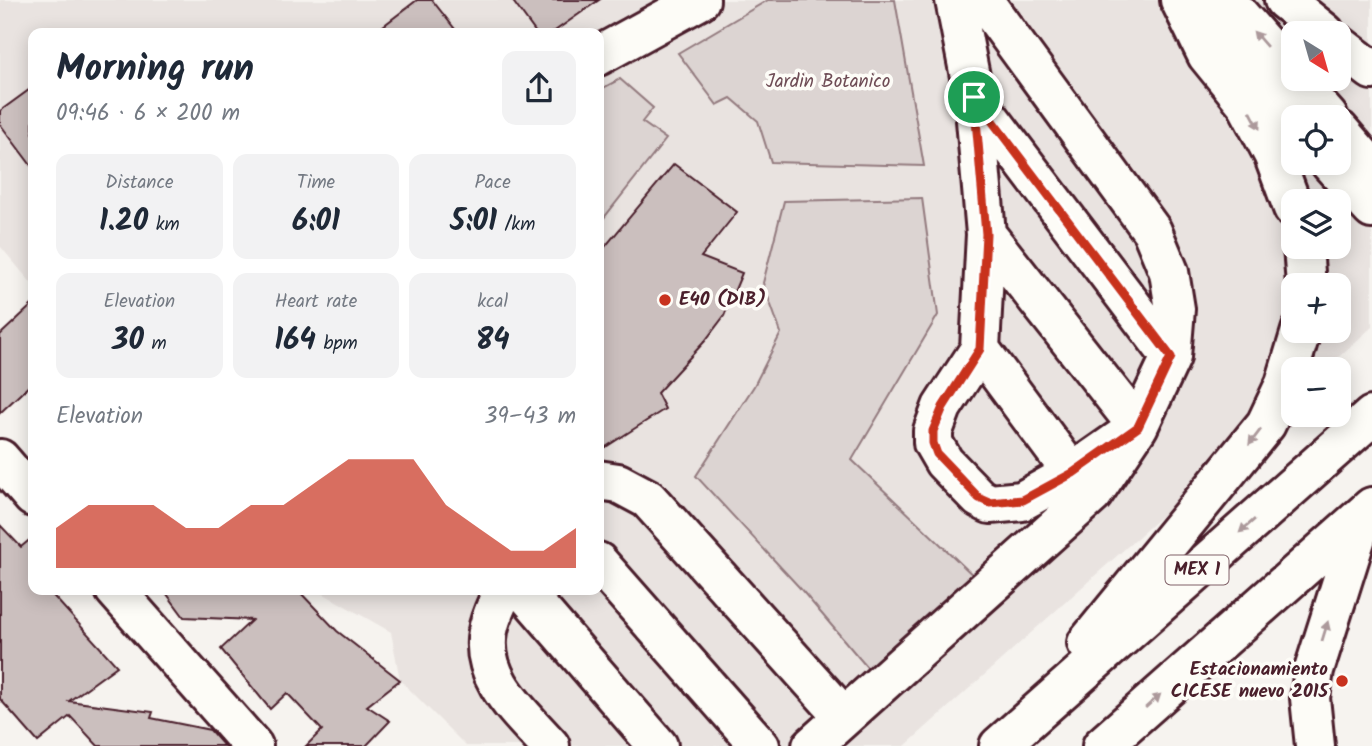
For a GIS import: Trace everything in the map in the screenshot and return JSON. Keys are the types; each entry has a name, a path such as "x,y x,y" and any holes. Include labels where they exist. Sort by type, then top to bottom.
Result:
{"main road":[{"path":"604,53 700,0"},
{"path":"955,0 974,97 986,234 980,349 938,419 933,443 937,454 979,498 990,503 1023,500 1073,473 1138,427"},
{"path":"811,746 1093,494 1138,427 1171,357 1175,310 1169,272 1153,231 983,0"},
{"path":"1181,0 1207,55 1246,103 1285,189"},
{"path":"1187,0 1281,107"},
{"path":"1226,0 1281,63"},
{"path":"1284,0 1310,21"},
{"path":"1351,54 1372,71"},
{"path":"1305,91 1318,105"},
{"path":"974,97 1171,357"},
{"path":"1351,144 1372,168"},
{"path":"1342,175 1372,209"},
{"path":"986,234 1138,427"},
{"path":"1011,735 1266,424 1289,374 1298,343"},
{"path":"980,349 1073,473"},
{"name":"MEX 1","path":"1011,735 1372,416"},
{"path":"0,459 28,491"},
{"path":"604,481 618,483 648,499 844,718"},
{"path":"1102,746 1368,511"},
{"path":"1315,746 1310,698 1314,670 1368,511"},
{"path":"604,569 760,746"},
{"path":"119,595 253,746"},
{"path":"501,595 488,629 489,667 500,690 550,746"},
{"path":"527,595 658,746"}],"shaded area":[{"path":"0,0 1372,0 1372,327 1338,357 1281,357 1281,409 905,746 466,746 400,680 391,632 326,595 604,595 604,28 28,28 28,279 0,246"}],"green space":[{"name":"Jardin Botanico","path":"768,0 895,0 924,166 771,162 758,121 731,98 717,105 678,53"},
{"path":"620,79 653,108 642,122 666,139 604,218 604,87"},
{"path":"922,198 938,315 852,460 979,581 871,672 799,587 696,476 754,386 781,333 763,283 784,201"}],"building":[{"path":"417,0 432,0 454,28 381,28"},
{"path":"512,0 599,0 559,28 532,28"},
{"path":"28,91 28,161 0,124 0,111"},
{"name":"E40 (DIB)","path":"674,164 737,212 701,257 742,273 724,316 657,393 665,409 604,448 604,248"},
{"path":"28,309 28,387 0,413 0,335"},
{"path":"0,525 21,547 28,541 28,595 53,595 117,666 69,701 153,712 151,718 210,730 224,746 98,746 70,716 38,742 0,699"},
{"path":"168,595 303,595 337,631 400,680 367,706 390,721 366,746 306,746 322,730 287,693 270,709 221,649 252,620 184,617"}],"place":[{"name":"E40 (DIB)","path":"665,300"},
{"name":"Estacionamiento CICESE nuevo 2015","path":"1342,681"}],"route":[{"path":"974,97 1171,357 1138,427 1073,473 1023,500 1012,503 990,503 979,498 937,454 933,443 933,431 943,407 980,349 986,234 974,97"}]}
